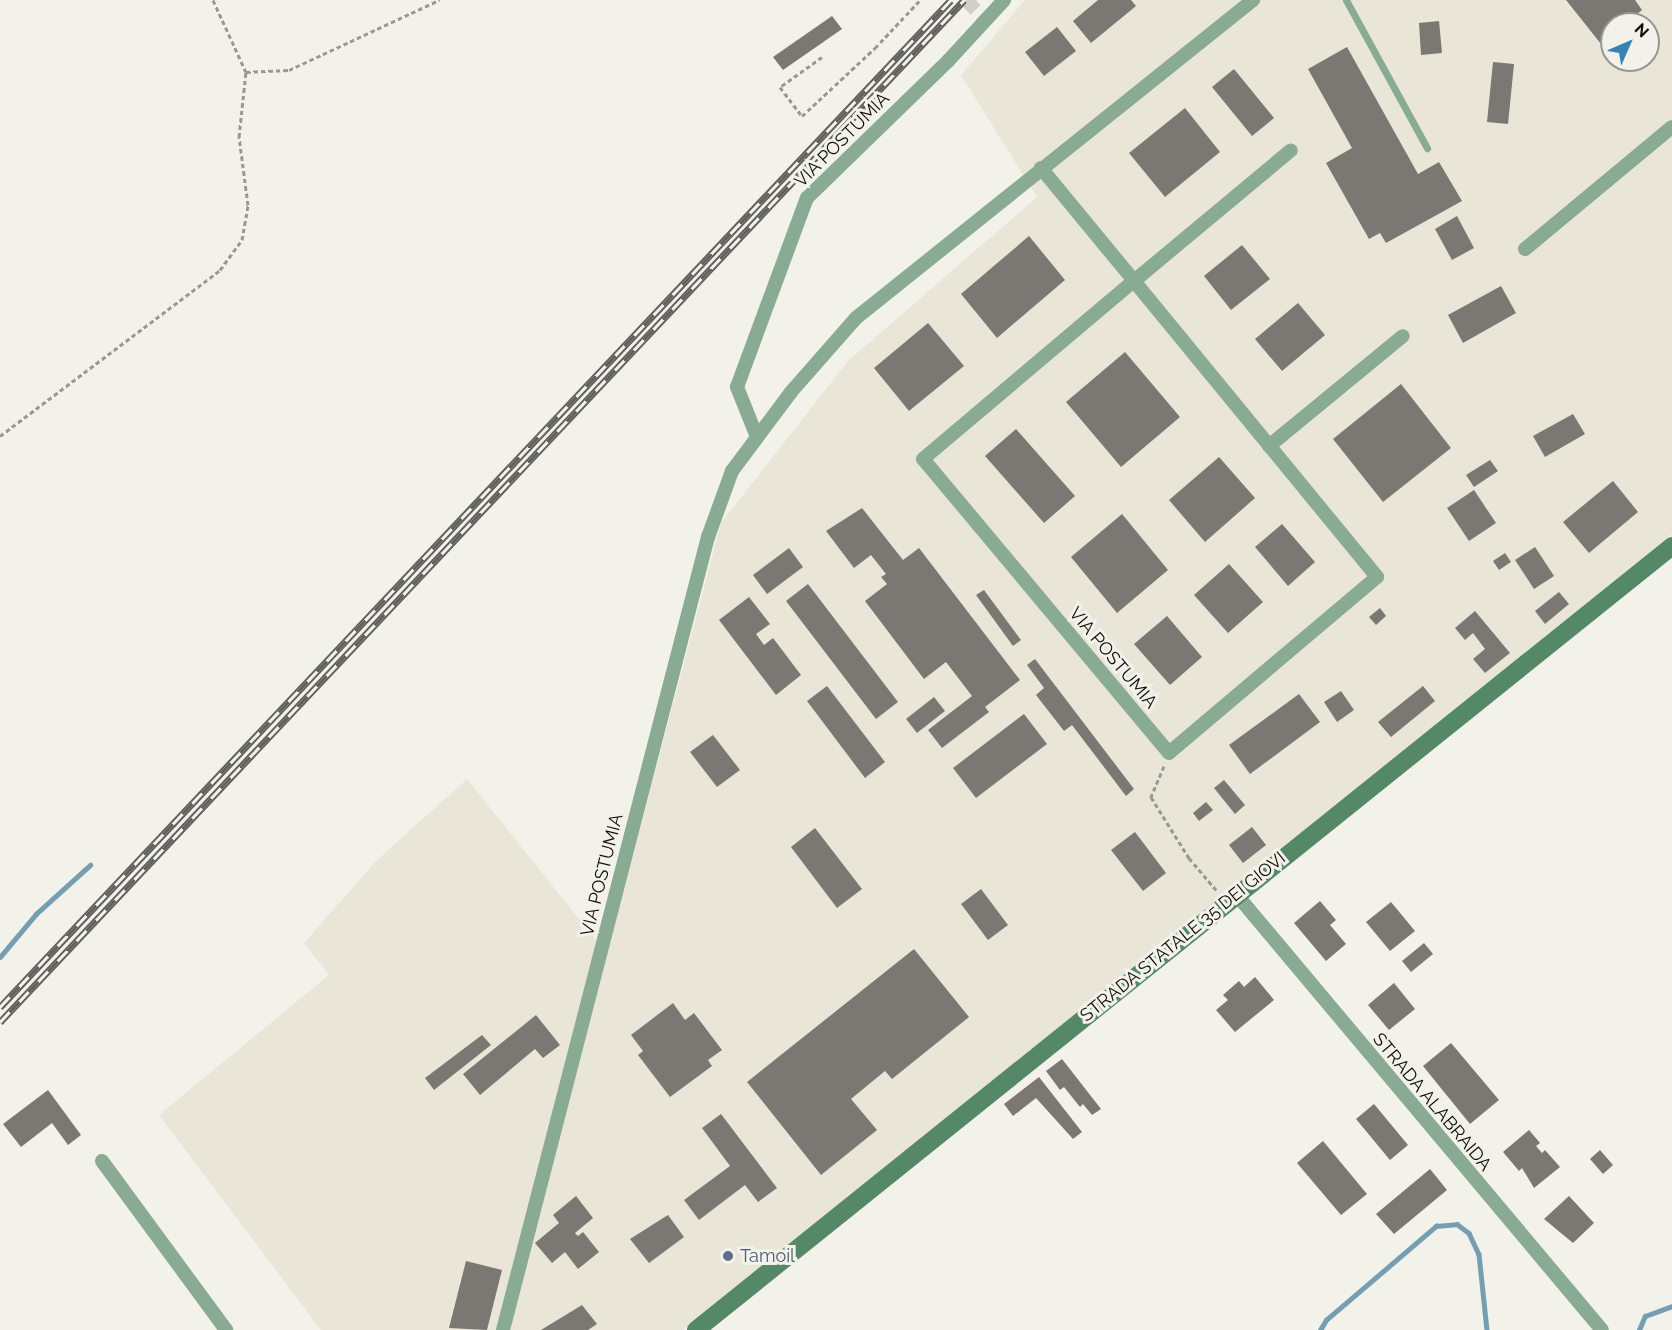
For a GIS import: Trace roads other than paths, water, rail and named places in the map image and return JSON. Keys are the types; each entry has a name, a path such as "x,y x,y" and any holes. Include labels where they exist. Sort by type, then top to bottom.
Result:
{"main road":[{"name":"STRADA STATALE 35 DEI GIOVI","path":"696,1330 1672,546"}],"street":[{"name":"VIA POSTUMIA","path":"757,437 737,387 807,198 1004,0"},
{"name":"VIA POSTUMIA","path":"503,1330 708,537 732,471 757,437 856,318 1253,0"},
{"path":"1525,249 1672,128"},
{"name":"VIA POSTUMIA","path":"1269,446 1377,577 1169,753 922,459 1291,150"},
{"path":"1041,168 1269,446 1403,336"},
{"name":"STRADA ALABRAIDA","path":"1236,894 1602,1330"},
{"path":"102,1161 226,1330"}],"lane":[{"path":"1346,0 1427,148"}],"waterway":[{"path":"0,957 36,914 90,865"},
{"path":"1320,1330 1326,1320 1436,1226 1457,1224 1469,1233 1479,1254 1487,1330"},
{"path":"1639,1330 1645,1316 1672,1306"}],"tunnel":[{"path":"966,0 986,21"}],"railway":[{"path":"0,1007 951,0"},
{"path":"0,1022 964,0"}],"place":[{"name":"Tamoil","path":"728,1256"}]}
